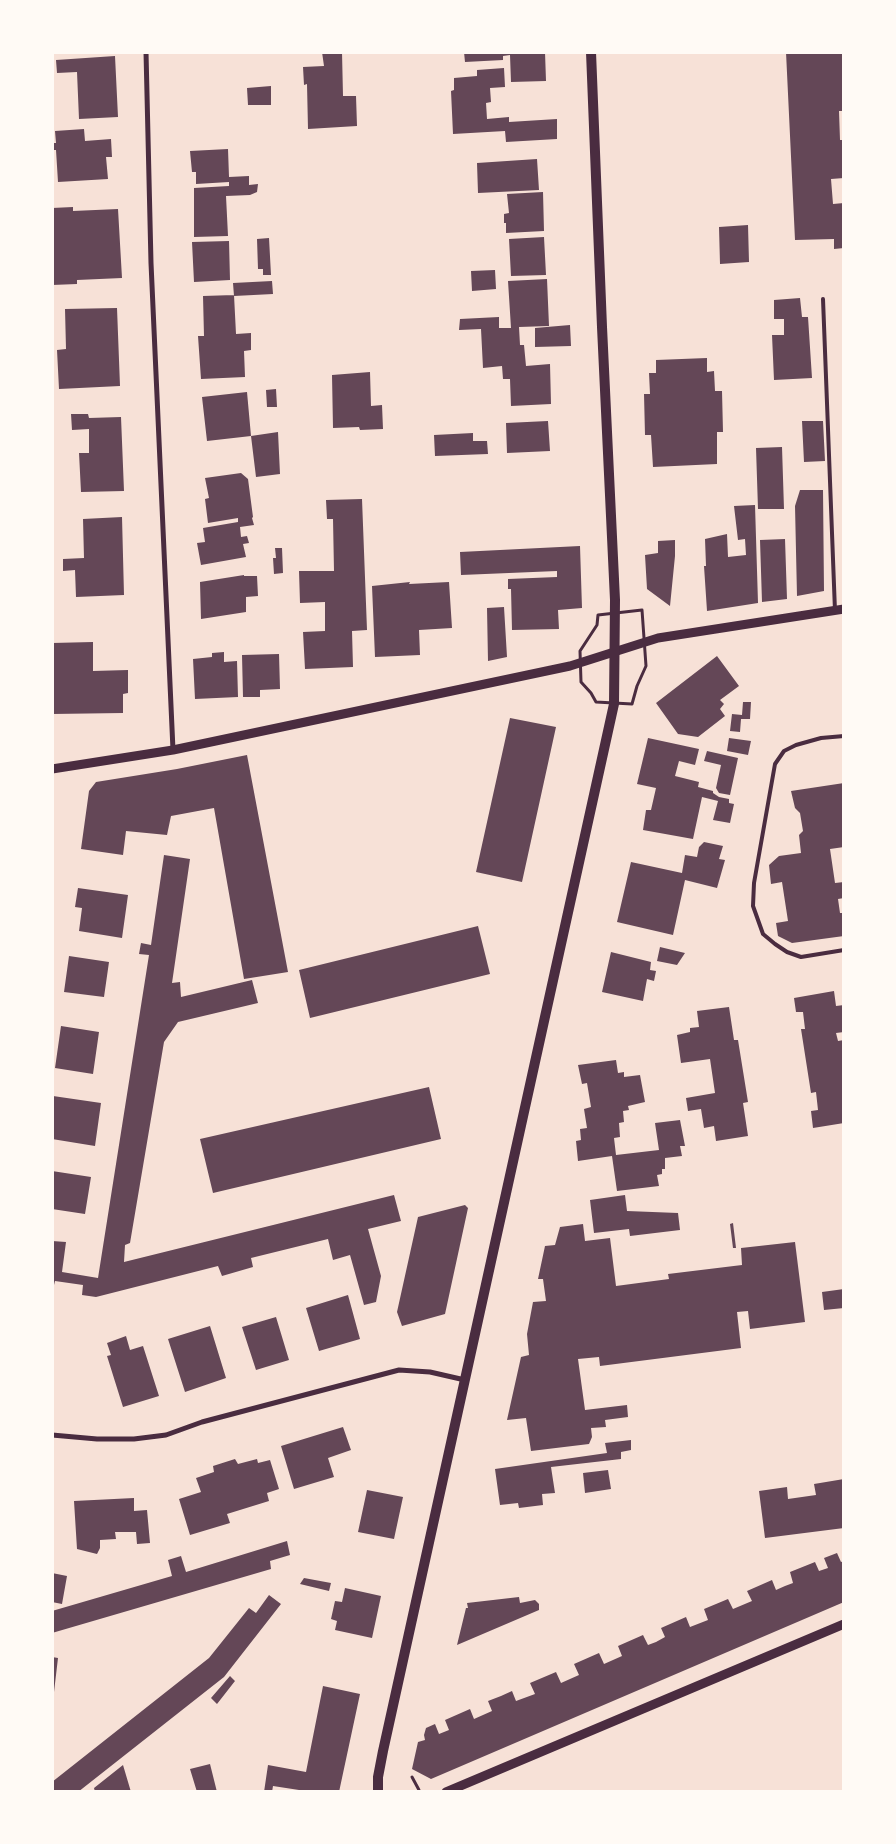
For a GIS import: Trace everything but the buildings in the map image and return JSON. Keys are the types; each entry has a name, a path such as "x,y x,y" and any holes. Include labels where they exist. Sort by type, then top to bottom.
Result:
{"main road":[{"path":"378,1792 378,1777 383,1751 614,704 616,600 601,317 591,52"}],"street":[{"path":"146,52 151,264 173,750"},
{"path":"52,769 173,750 570,666 658,638 839,610"},
{"path":"52,1435 96,1439 134,1439 166,1435 202,1422 399,1370 430,1372 465,1380"},
{"path":"446,1792 844,1624"}],"lane":[{"path":"822,299 839,610"},
{"path":"844,736 821,738 796,745 784,751 775,764 754,883 753,906 764,934 788,952 801,957 844,950"}],"path":[{"path":"412,1776 419,1790"}]}
